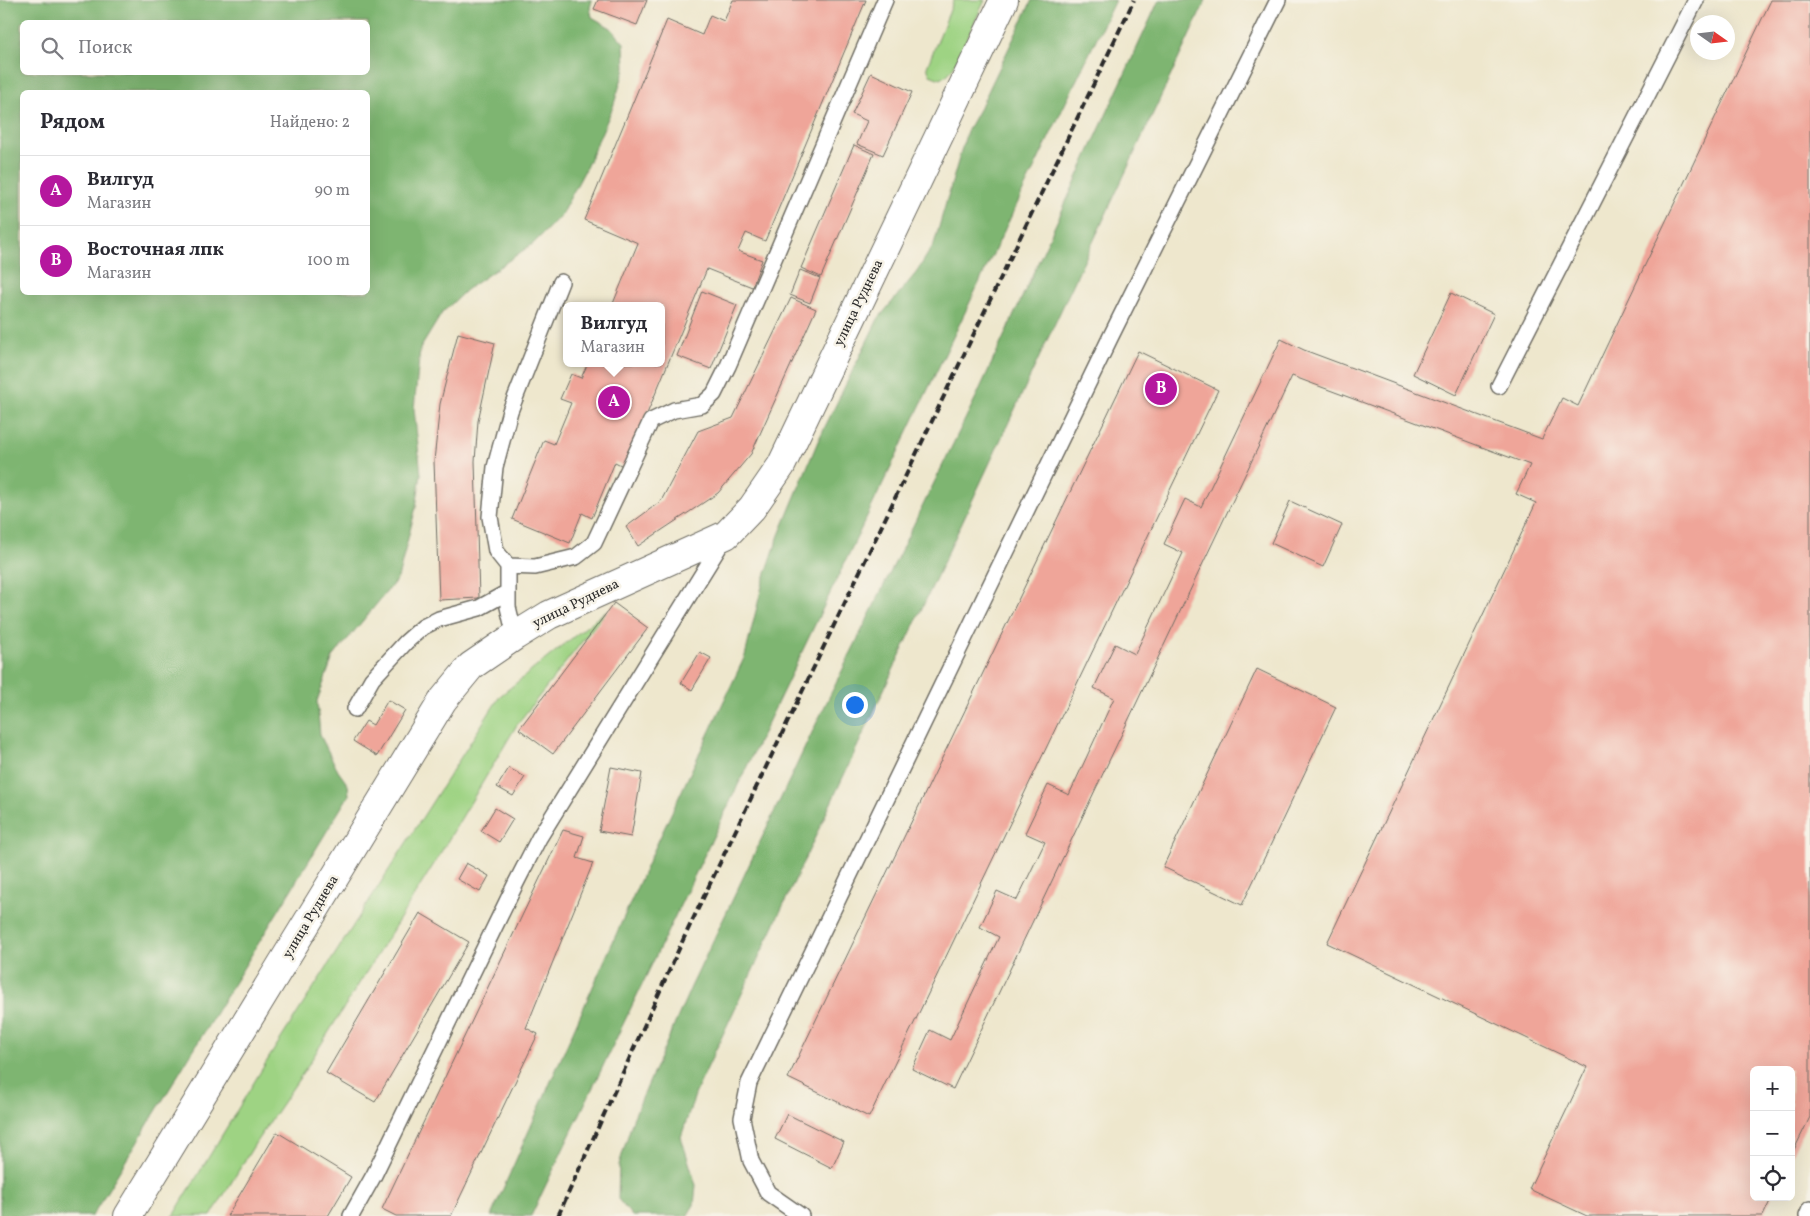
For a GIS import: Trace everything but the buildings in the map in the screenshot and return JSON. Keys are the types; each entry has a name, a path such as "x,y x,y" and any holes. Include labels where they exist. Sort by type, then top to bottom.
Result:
{"street":[{"name":"улица Руднева","path":"128,1216 444,700 471,666 514,636 549,615 726,535 752,508 781,466 1004,0"}],"lane":[{"path":"508,566 535,567 576,557 594,543 651,421 674,410 702,405 714,394 728,366 885,0"},
{"path":"801,1216 768,1193 751,1161 742,1118 749,1083 1110,338 1278,0"},
{"path":"1499,386 1696,0"},
{"path":"514,636 508,607 508,566 496,551 490,517 495,467 510,411 561,282"},
{"path":"351,1216 374,1175 514,885 539,838 726,535"},
{"path":"355,709 372,679 406,642 423,627 439,619 479,608 508,592"},
{"path":"1807,1216 1810,1209"}],"green space":[{"path":"0,0 592,0 590,8 592,17 611,28 624,43 625,68 613,107 585,170 561,215 534,243 466,290 442,313 420,349 414,409 421,474 416,507 398,578 333,657 317,701 320,735 338,771 348,785 349,795 92,1216 0,1216"},
{"path":"954,0 985,0 954,66 948,74 940,79 930,75 927,67"},
{"path":"1032,0 1115,0 531,1216 491,1216 647,865 745,656 763,582 779,535 818,441 878,319 916,273 934,244 967,131"},
{"path":"1159,0 1206,0 696,1092 681,1137 696,1185 694,1205 687,1216 632,1216 618,1199 619,1165 633,1119 691,987 817,722 977,395"},
{"path":"607,610 518,723 434,864 305,1070 256,1142 211,1216 173,1216 270,1056 500,696"}],"railway":[{"path":"558,1216 683,940 1134,0"}],"place":[{"name":"Восточная лпк","path":"1161,389"},
{"name":"Вилгуд","path":"614,402"}]}
